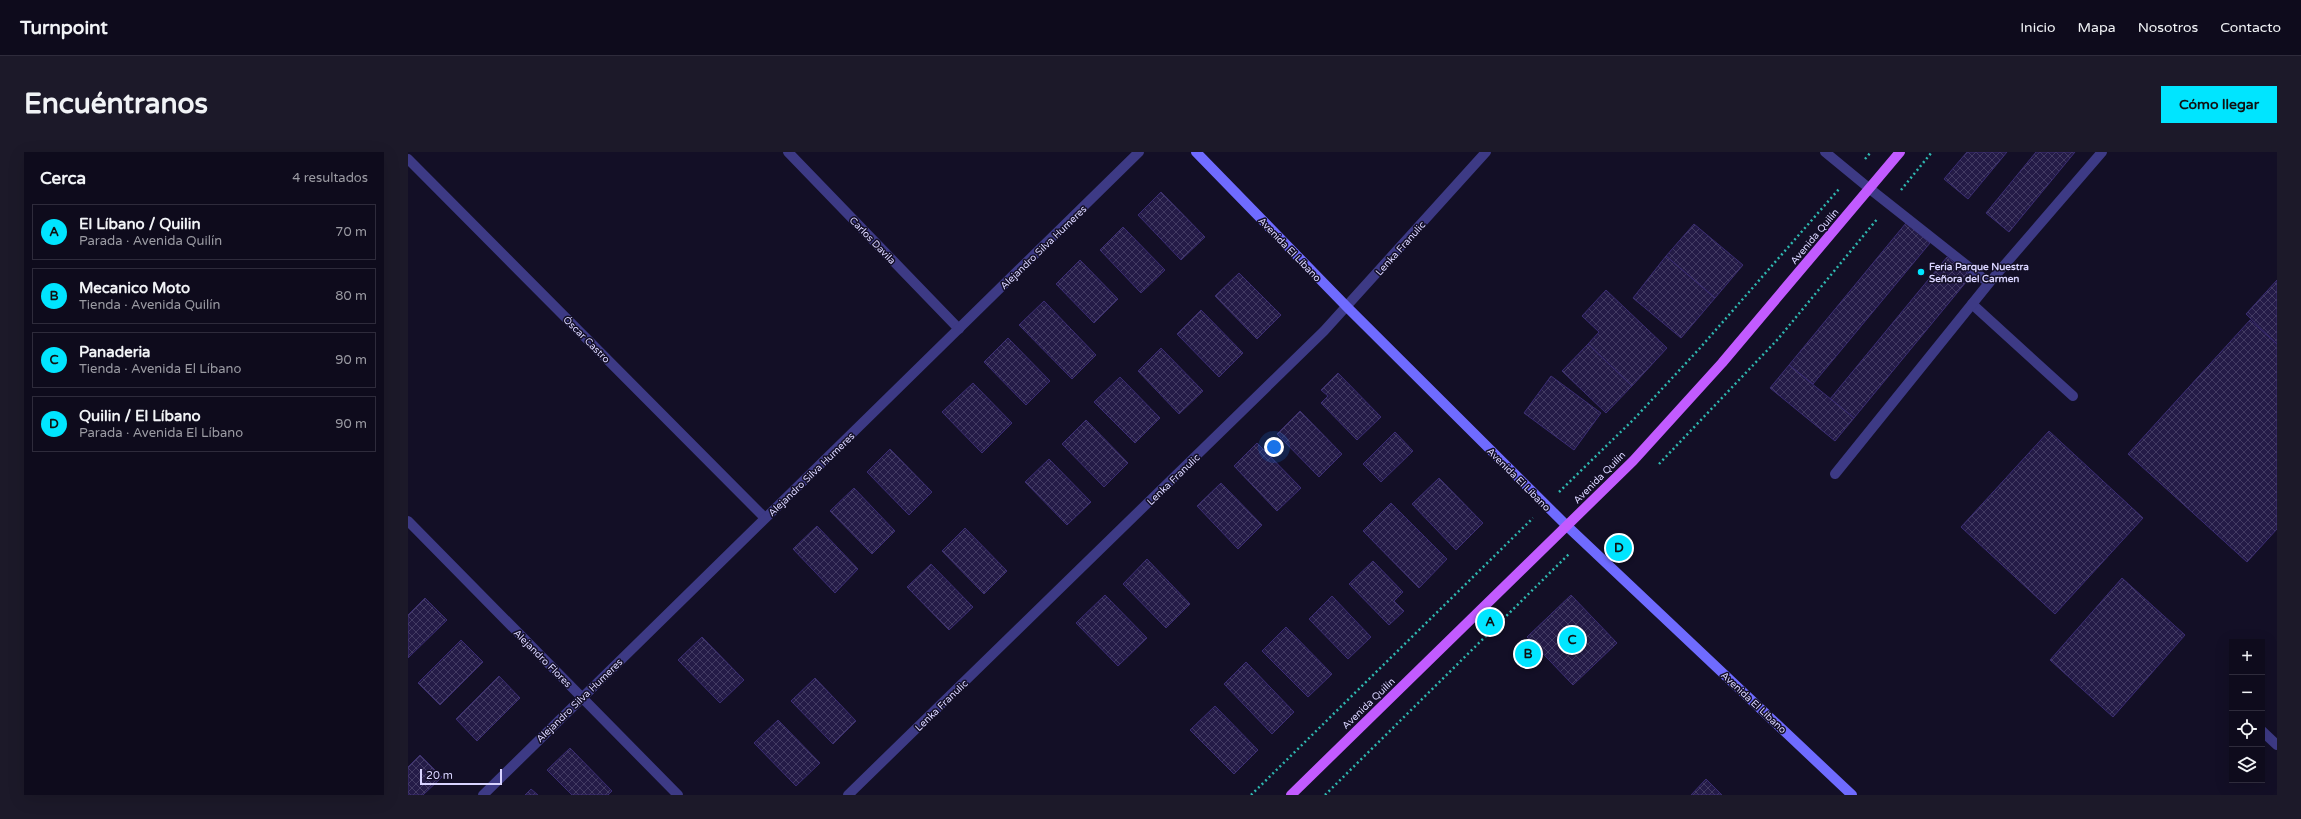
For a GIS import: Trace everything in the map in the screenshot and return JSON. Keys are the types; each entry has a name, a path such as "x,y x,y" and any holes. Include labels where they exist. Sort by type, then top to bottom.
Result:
{"main road":[{"name":"Avenida El Líbano","path":"1196,152 1347,307 1546,506 1852,795"},
{"name":"Avenida Quilín","path":"1290,795 1567,526 1678,412 1870,189 1900,152"}],"street":[{"name":"Carlos Davila","path":"788,152 959,329"},
{"name":"Alejandro Silva Humeres","path":"483,795 1140,152"},
{"name":"Lenka Franulic","path":"848,795 1347,307 1486,152"},
{"path":"1825,152 1988,283"},
{"path":"1835,474 1988,283 2102,152"},
{"name":"Óscar Castro","path":"408,159 765,518"},
{"path":"1972,304 2073,396"},
{"name":"Alejandro Flores","path":"408,521 678,795"},
{"path":"2265,734 2277,745"}],"path":[{"path":"1251,795 1634,419 1700,348 1871,152"},
{"path":"1325,795 1561,562"}],"building":[{"path":"1967,152 2007,152 1968,199 1944,179"},
{"path":"2036,152 2075,152 2009,232 1986,213"},
{"path":"1161,192 1205,237 1181,260 1138,215"},
{"path":"1906,223 1930,243 1813,384 1789,365"},
{"path":"1694,224 1743,265 1715,298 1666,256"},
{"path":"1123,227 1165,270 1141,293 1100,250"},
{"path":"1666,256 1715,298 1681,338 1633,298"},
{"path":"1947,257 1971,276 1854,418 1830,399"},
{"path":"1080,260 1118,299 1094,323 1056,284"},
{"path":"1239,273 1281,315 1257,339 1215,296"},
{"path":"2277,280 2277,344 2246,314"},
{"path":"1606,290 1667,348 1632,386 1588,344 1599,332 1582,316"},
{"path":"1044,301 1096,355 1072,379 1019,325"},
{"path":"1201,310 1243,353 1219,377 1177,334"},
{"path":"2250,320 2277,344 2277,529 2247,562 2128,454"},
{"path":"1008,338 1050,381 1026,405 984,362"},
{"path":"1588,344 1632,386 1606,413 1562,371"},
{"path":"1161,348 1203,391 1179,414 1138,371"},
{"path":"1789,365 1854,418 1835,441 1770,388"},
{"path":"1338,373 1381,417 1357,440 1321,403 1328,396 1321,390"},
{"path":"1551,376 1601,413 1574,450 1524,413"},
{"path":"1120,377 1160,418 1135,443 1094,402"},
{"path":"973,383 1012,423 982,453 942,412"},
{"path":"1300,411 1342,454 1319,477 1277,434"},
{"path":"1086,420 1128,463 1104,487 1062,444"},
{"path":"2049,431 2143,518 2055,614 1961,527"},
{"path":"1395,432 1413,451 1381,482 1363,464"},
{"path":"1257,443 1301,488 1277,511 1234,466"},
{"path":"890,449 932,492 909,515 867,472"},
{"path":"1049,459 1091,502 1067,525 1025,482"},
{"path":"1439,478 1483,523 1456,550 1412,504"},
{"path":"1221,483 1262,525 1238,549 1197,506"},
{"path":"854,488 895,531 872,554 830,511"},
{"path":"1391,503 1447,559 1419,588 1363,531"},
{"path":"817,526 858,569 835,593 793,549"},
{"path":"965,528 1007,571 984,594 942,551"},
{"path":"1147,559 1190,604 1166,628 1123,584"},
{"path":"1373,561 1403,592 1394,601 1404,611 1389,625 1349,584"},
{"path":"931,564 973,607 949,630 907,587"},
{"path":"2122,578 2185,635 2113,717 2050,660"},
{"path":"1105,595 1147,638 1118,666 1076,623"},
{"path":"1571,595 1617,643 1573,685 1527,637"},
{"path":"1332,596 1371,637 1348,659 1309,619"},
{"path":"425,598 447,620 408,658 408,615"},
{"path":"1286,627 1332,674 1308,697 1262,651"},
{"path":"702,637 744,680 720,703 678,660"},
{"path":"461,640 483,662 440,705 418,683"},
{"path":"1246,662 1294,712 1272,734 1224,684"},
{"path":"499,676 520,698 477,741 456,719"},
{"path":"815,678 856,721 833,744 791,701"},
{"path":"1215,706 1258,750 1234,774 1190,730"},
{"path":"778,720 820,763 796,786 754,743"},
{"path":"570,748 612,791 608,795 572,795 547,770"},
{"path":"420,755 442,777 423,795 408,795 408,767"},
{"path":"1706,779 1722,795 1691,795"},
{"path":"531,789 538,795 525,795"}],"place":[{"name":"Feria Parque Nuestra Señora del Carmen","path":"1921,272"},
{"name":"Quilin / El Líbano","path":"1619,548"},
{"name":"El Líbano / Quilin","path":"1490,622"},
{"name":"Panaderia","path":"1572,640"},
{"name":"Mecanico Moto","path":"1528,654"}]}
